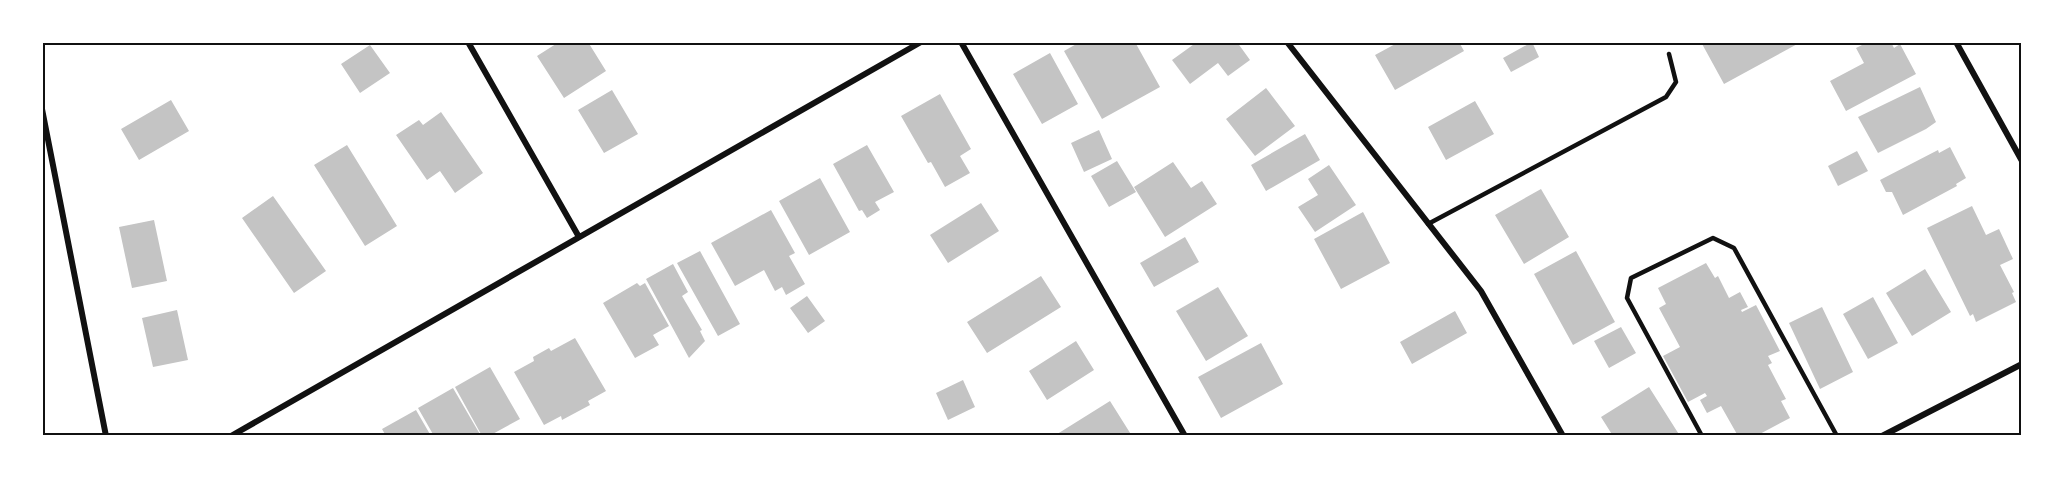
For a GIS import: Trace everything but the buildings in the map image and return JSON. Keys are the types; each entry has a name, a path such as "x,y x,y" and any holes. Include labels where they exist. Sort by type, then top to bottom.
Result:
{"street":[{"path":"468,42 579,237"},
{"path":"231,436 921,42"},
{"path":"961,42 1185,436"},
{"path":"1287,42 1481,291 1563,436"},
{"path":"1956,42 2022,161"},
{"path":"42,109 106,436"},
{"path":"1882,436 2022,364"}],"lane":[{"path":"1428,224 1666,97 1677,82 1669,54"},
{"path":"1702,436 1627,298 1631,278 1713,238 1734,249 1837,436"}]}
